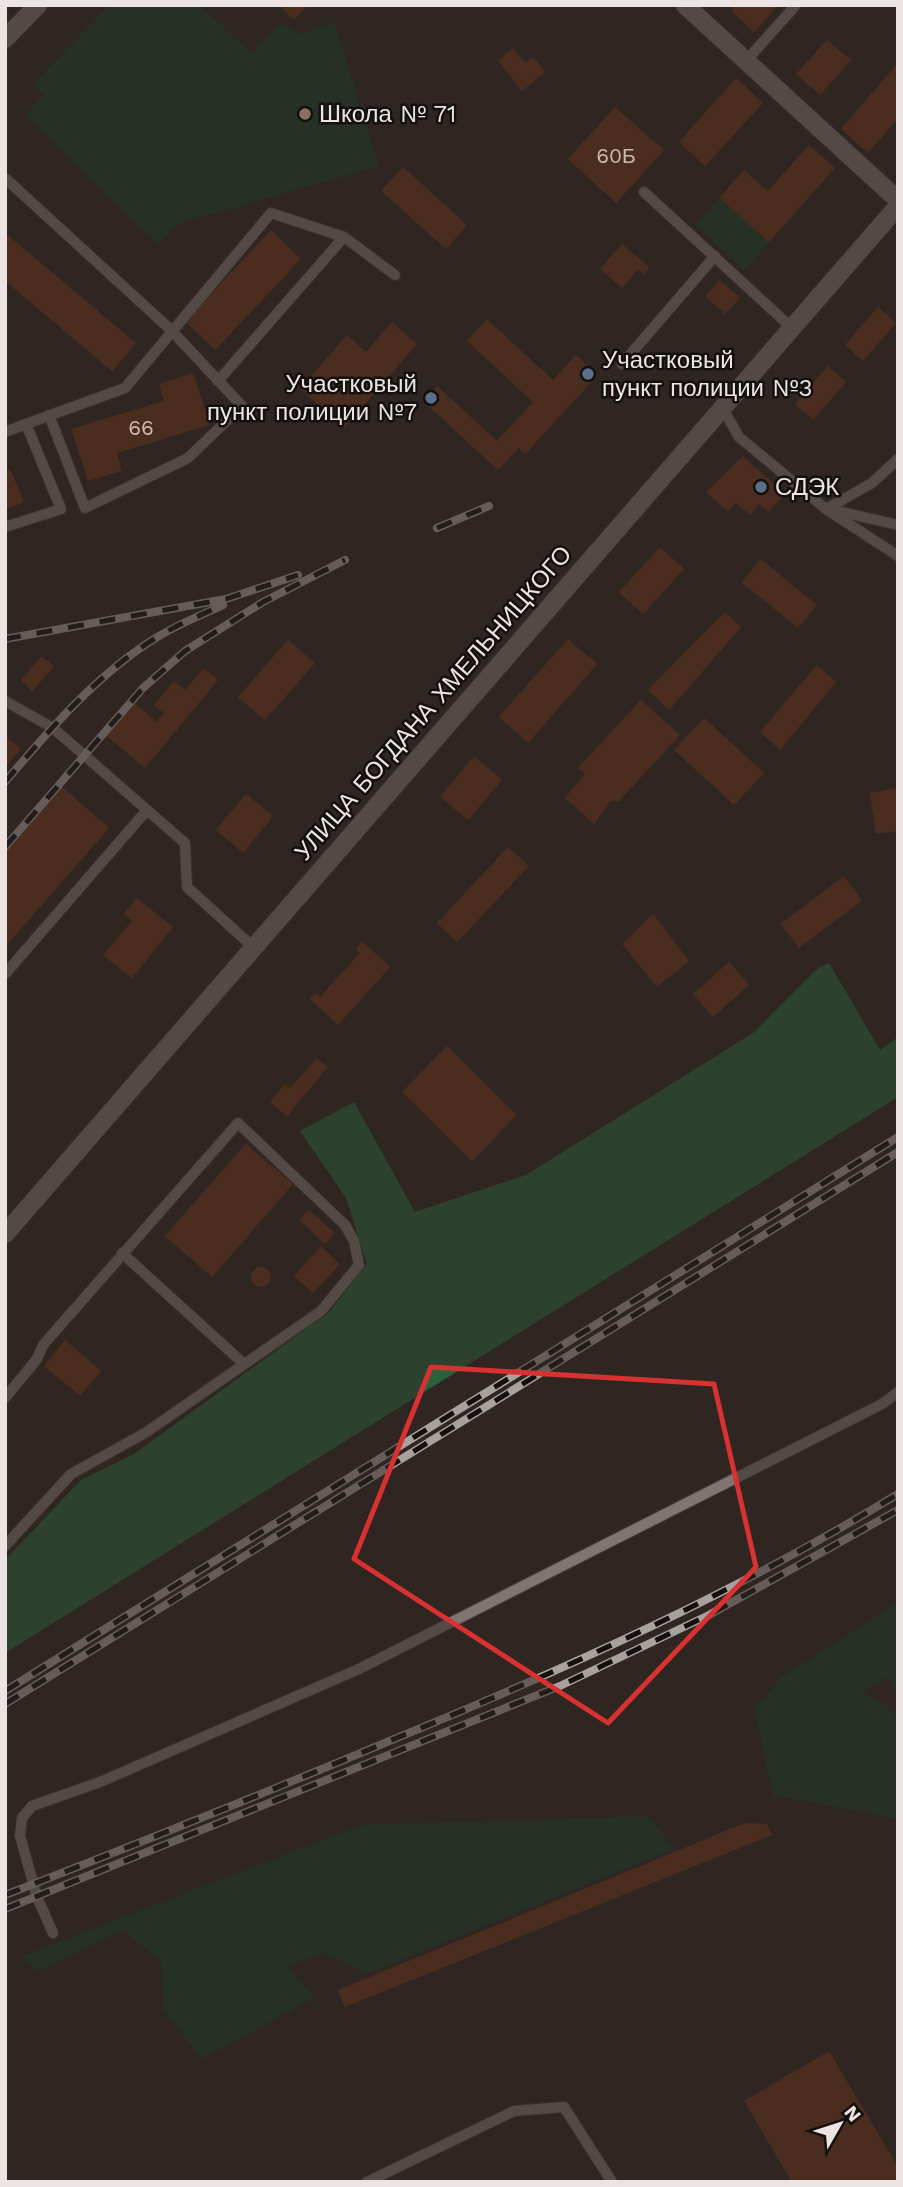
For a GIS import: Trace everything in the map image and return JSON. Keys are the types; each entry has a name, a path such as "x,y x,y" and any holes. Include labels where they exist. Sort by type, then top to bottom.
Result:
{"main road":[{"path":"5,39 38,5"},
{"path":"685,5 898,200"},
{"name":"УЛИЦА БОГДАНА ХМЕЛЬНИЦКОГО","path":"5,1234 252,946 898,206"}],"lane":[{"path":"746,61 796,5"},
{"path":"5,178 171,330 242,406 188,458 85,508 49,415"},
{"path":"644,192 792,328"},
{"path":"5,432 125,388 271,213 344,237 395,275"},
{"path":"218,381 344,237"},
{"path":"622,364 715,257"},
{"path":"723,409 739,437 826,509 898,556"},
{"path":"5,527 61,509 26,424"},
{"path":"826,509 872,483 898,459"},
{"path":"826,509 898,525"},
{"path":"5,701 53,728 185,843 187,887 252,946"},
{"path":"5,974 147,810"},
{"path":"5,1398 37,1359 43,1345 238,1123 345,1225 354,1241 359,1265 321,1311 145,1433 71,1474 5,1546"},
{"path":"122,1253 244,1364"},
{"path":"53,1933 37,1897 20,1836 22,1818 32,1806 100,1782 359,1669 882,1404 898,1392"},
{"path":"367,2182 514,2111 564,2107 612,2182"}],"highlighted area":[{"path":"431,1367 714,1384 756,1567 608,1723 354,1559"}],"green space":[{"path":"110,5 200,5 251,54 280,23 301,34 334,22 379,166 178,224 158,245 25,115 44,95 33,84"},
{"path":"719,198 769,242 744,270 695,225"},
{"path":"829,963 880,1050 898,1037 898,1097 5,1653 5,1560 81,1480 134,1454 328,1313 367,1264 346,1198 300,1131 354,1102 415,1212 526,1175 753,1033 817,969"},
{"path":"898,1602 898,1693 888,1677 862,1691 885,1705 898,1718 898,1819 773,1795 754,1709 782,1677"},
{"path":"648,1816 674,1849 367,1974 326,1954 286,1965 314,1998 202,2059 163,2009 161,1962 124,1930 37,1972 22,1956 361,1825"}],"building":[{"path":"279,5 308,5 294,20"},
{"path":"735,5 778,5 754,32 731,11"},
{"path":"827,40 851,60 820,95 796,74"},
{"path":"513,48 525,63 533,57 545,72 522,91 498,61"},
{"path":"898,63 898,118 868,153 841,129"},
{"path":"736,78 763,103 705,166 679,142"},
{"path":"615,107 664,150 616,203 568,159"},
{"path":"809,145 835,168 769,242 719,198 744,170 768,191"},
{"path":"403,167 467,225 446,249 381,191"},
{"path":"271,230 301,259 215,350 185,321"},
{"path":"5,233 136,343 112,371 5,281"},
{"path":"622,244 649,267 644,274 638,269 622,288 600,269"},
{"path":"720,280 740,298 725,314 705,296"},
{"path":"878,307 896,323 863,361 845,345"},
{"path":"487,319 553,380 576,355 598,375 525,454 519,448 498,470 423,401 437,386 497,441 533,402 467,341"},
{"path":"392,322 417,344 344,428 300,389 347,335 366,352"},
{"path":"828,366 846,382 813,420 795,404"},
{"path":"193,373 210,425 117,453 122,471 88,481 71,429 164,401 159,384"},
{"path":"743,456 785,494 769,512 760,504 750,515 736,503 728,511 706,492"},
{"path":"10,469 24,502 5,510 5,471"},
{"path":"660,547 684,569 643,614 619,592"},
{"path":"760,559 817,605 798,628 742,583"},
{"path":"725,612 741,627 669,710 648,690"},
{"path":"568,639 597,664 528,743 499,717"},
{"path":"288,640 315,663 265,720 238,697"},
{"path":"42,656 54,667 32,691 21,680"},
{"path":"817,665 836,682 780,750 760,732"},
{"path":"204,668 218,680 145,768 106,735 133,702 157,722 164,713 154,705 174,681 185,690"},
{"path":"641,700 680,735 619,801 611,801 594,824 565,798 585,774 578,768"},
{"path":"704,718 764,773 734,805 674,750"},
{"path":"5,736 21,749 5,768"},
{"path":"474,756 502,780 468,820 440,797"},
{"path":"62,787 109,828 5,947 5,853"},
{"path":"898,788 898,831 876,834 870,793"},
{"path":"246,794 273,816 243,853 216,830"},
{"path":"508,847 529,866 457,942 437,923"},
{"path":"844,876 862,901 799,948 781,924"},
{"path":"137,898 173,927 132,978 103,955 132,921 124,914"},
{"path":"653,914 689,961 657,987 622,944"},
{"path":"362,941 390,967 338,1025 310,999 315,993 320,997 360,953 356,949"},
{"path":"729,962 749,985 713,1017 693,994"},
{"path":"447,1046 517,1115 472,1161 402,1092"},
{"path":"317,1058 328,1067 287,1116 270,1102 285,1084 290,1088"},
{"path":"246,1144 293,1184 212,1277 165,1236"},
{"path":"309,1210 335,1233 325,1244 299,1220"},
{"path":"321,1246 340,1264 313,1293 294,1276"},
{"path":"261,1267 268,1270 271,1277 268,1284 261,1287 254,1284 251,1277 254,1270"},
{"path":"65,1340 101,1371 80,1396 44,1366"},
{"path":"745,1823 767,1824 772,1835 345,2007 338,1990"},
{"path":"829,2051 898,2167 898,2182 792,2182 744,2101"}],"railway":[{"path":"437,528 489,506"},
{"path":"5,847 143,688 185,651 263,602 345,560"},
{"path":"5,639 226,599 298,575"},
{"path":"5,782 76,703 116,667 137,650 167,632 223,605"},
{"path":"5,1691 898,1137"},
{"path":"5,1704 898,1152"},
{"path":"5,1895 301,1778 590,1655 777,1563 898,1494"},
{"path":"5,1909 560,1686 709,1615 898,1510"}],"place":[{"name":"Школа № 71","path":"305,114"},
{"name":"Участковый пункт полиции №3","path":"588,374"},
{"name":"Участковый пункт полиции №7","path":"431,398"},
{"name":"СДЭК","path":"761,487"}]}
